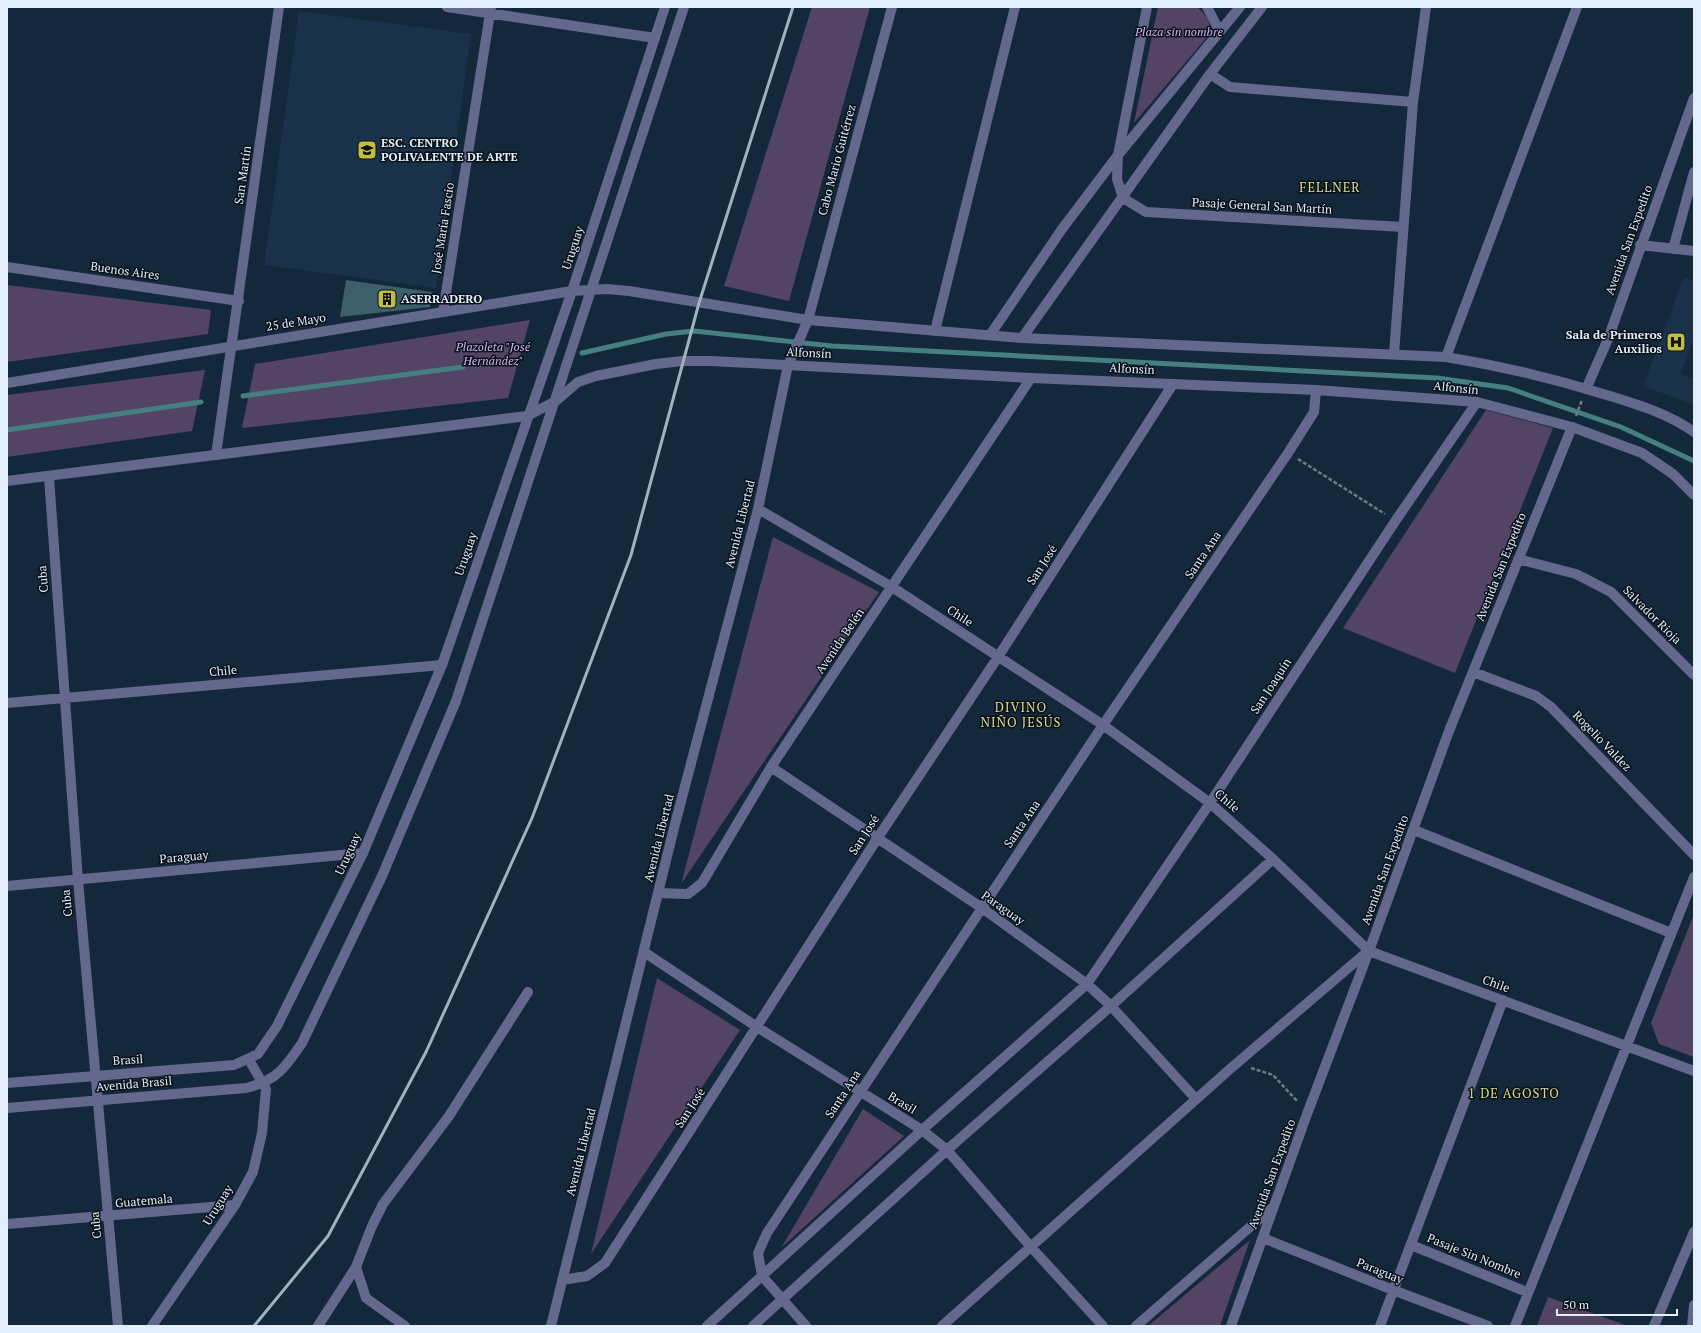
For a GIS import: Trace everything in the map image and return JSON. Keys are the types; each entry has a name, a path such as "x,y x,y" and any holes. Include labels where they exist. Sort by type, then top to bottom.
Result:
{"street":[{"name":"San Martín","path":"216,455 239,301 279,7"},
{"path":"447,7 490,10 655,38"},
{"name":"Uruguay","path":"152,1326 235,1205 253,1172 262,1133 266,1089 249,1060 258,1054 278,1026 364,853 442,665 572,291 664,7"},
{"path":"262,1084 284,1068 302,1044 382,876 456,701 556,401 590,290 684,7"},
{"name":"Cabo Mario Guitérrez","path":"802,334 808,320 892,7"},
{"path":"935,331 1015,7"},
{"path":"1123,198 1117,179 1118,155 1147,7"},
{"path":"1207,7 1220,32"},
{"path":"990,335 1062,228 1118,155 1240,7"},
{"path":"1022,338 1210,74 1262,7"},
{"path":"1394,354 1413,102 1426,7"},
{"path":"1446,357 1577,7"},
{"name":"José María Fascio","path":"443,312 490,10"},
{"path":"1210,74 1230,87 1413,102"},
{"name":"Avenida San Expedito","path":"1586,389 1608,339 1640,245 1692,110 1694,98"},
{"path":"1673,249 1694,172"},
{"name":"Pasaje General San Martín","path":"1123,198 1146,212 1403,227"},
{"path":"1640,245 1694,251"},
{"name":"Buenos Aires","path":"7,267 239,301"},
{"path":"590,290 629,291 808,320 1022,338 1446,357 1505,367 1656,410 1694,432"},
{"name":"25 de Mayo","path":"7,382 572,291 590,290"},
{"name":"Avenida Libertad","path":"551,1326 658,894 758,509 789,360 802,334"},
{"name":"Alfonsín","path":"556,401 578,382 596,376 656,364 682,361 789,360 1031,378 1316,390 1477,402 1573,424 1642,453 1673,474 1694,495"},
{"name":"Avenida Belén","path":"658,894 688,894 702,882 771,767 1031,378"},
{"name":"San José","path":"562,1280 587,1276 605,1263 877,839 998,657 1173,384"},
{"name":"Santa Ana","path":"762,1276 758,1253 767,1233 1103,725 1288,453 1314,412 1316,390"},
{"path":"7,481 528,416 556,401"},
{"name":"San Joaquín","path":"707,1326 922,1130 1086,984 1210,803 1396,520 1477,402"},
{"name":"Avenida San Expedito","path":"1231,1326 1307,1114 1414,830 1449,731 1573,424"},
{"name":"Cuba","path":"49,476 78,880 118,1326"},
{"name":"Chile","path":"758,509 892,587 1103,725 1210,803 1273,859 1369,951 1694,1071"},
{"name":"Salvador Rioja","path":"1518,559 1576,574 1611,592 1694,675"},
{"name":"Chile","path":"7,703 442,665"},
{"name":"Rogelio Valdez","path":"1473,672 1536,696 1551,707 1694,855"},
{"name":"Paraguay","path":"771,767 982,908 1086,984 1111,1006 1196,1099"},
{"path":"1414,830 1671,933"},
{"name":"Paraguay","path":"7,886 364,853"},
{"path":"754,1326 946,1150 1111,1006 1273,859"},
{"path":"1514,1326 1694,877"},
{"path":"942,1326 1230,1069 1369,951"},
{"name":"Brasil","path":"644,952 757,1028 922,1130 946,1150 1031,1247 1104,1326"},
{"path":"318,1326 356,1267 372,1226 383,1204 449,1116 528,992"},
{"path":"1380,1326 1503,1000"},
{"name":"Brasil","path":"7,1082 234,1065 249,1060"},
{"name":"Avenida Brasil","path":"7,1108 246,1088 262,1084"},
{"name":"Guatemala","path":"7,1224 108,1217 235,1205"},
{"path":"1136,1326 1274,1207"},
{"path":"1654,1326 1694,1232"},
{"name":"Paraguay","path":"1263,1238 1488,1326"},
{"name":"Pasaje Sin Nombre","path":"1411,1245 1527,1292"},
{"path":"356,1267 366,1298 405,1326"},
{"path":"762,1276 806,1326"},
{"path":"1692,1326 1694,1305"}],"path":[{"path":"1573,424 1581,402"},
{"path":"1288,453 1396,520"},
{"path":"1230,1069 1255,1068 1274,1075 1286,1086 1307,1114"}],"shaded area":[{"name":"ESC. CENTRO POLIVALENTE DE ARTE","path":"299,11 471,34 436,288 264,265"},
{"name":"Sala de Primeros Auxilios","path":"1684,277 1694,281 1694,338 1681,374 1694,379 1694,405 1643,386"}],"green space":[{"path":"812,7 870,7 789,301 724,286"},
{"name":"Plaza sin nombre","path":"1158,7 1197,7 1208,20 1210,27 1208,36 1134,123"},
{"path":"7,285 211,310 208,334 7,362"},
{"name":"Plazoleta \"José Hernández\"","path":"530,320 508,398 242,428 255,364"},
{"path":"205,370 192,431 7,457 7,395"},
{"path":"1486,410 1553,428 1455,673 1343,628"},
{"path":"773,537 879,592 681,884"},
{"path":"1694,914 1694,1057 1659,1044 1651,1023"},
{"path":"657,978 740,1030 591,1254"},
{"path":"863,1109 904,1136 781,1248"},
{"path":"1250,1240 1220,1326 1148,1326"},
{"path":"1548,1297 1628,1326 1537,1326"}],"building":[{"name":"ASERRADERO","path":"346,280 432,292 430,307 340,317"}],"waterway":[{"path":"582,353 666,334 694,331 832,346 1437,378 1508,388 1621,427 1694,461"},
{"path":"243,396 463,367"},
{"path":"7,430 201,402"}],"railway":[{"path":"254,1326 328,1236 426,1052 532,818 631,555 699,303 793,7"}],"place":[{"name":"ESC. CENTRO POLIVALENTE DE ARTE","path":"367,150"},
{"name":"ASERRADERO","path":"387,299"},
{"name":"Sala de Primeros Auxilios","path":"1676,342"}],"district":[{"name":"FELLNER","path":"1330,187"},
{"name":"DIVINO NIÑO JESÚS","path":"1021,714"},
{"name":"1 DE AGOSTO","path":"1514,1093"}]}
